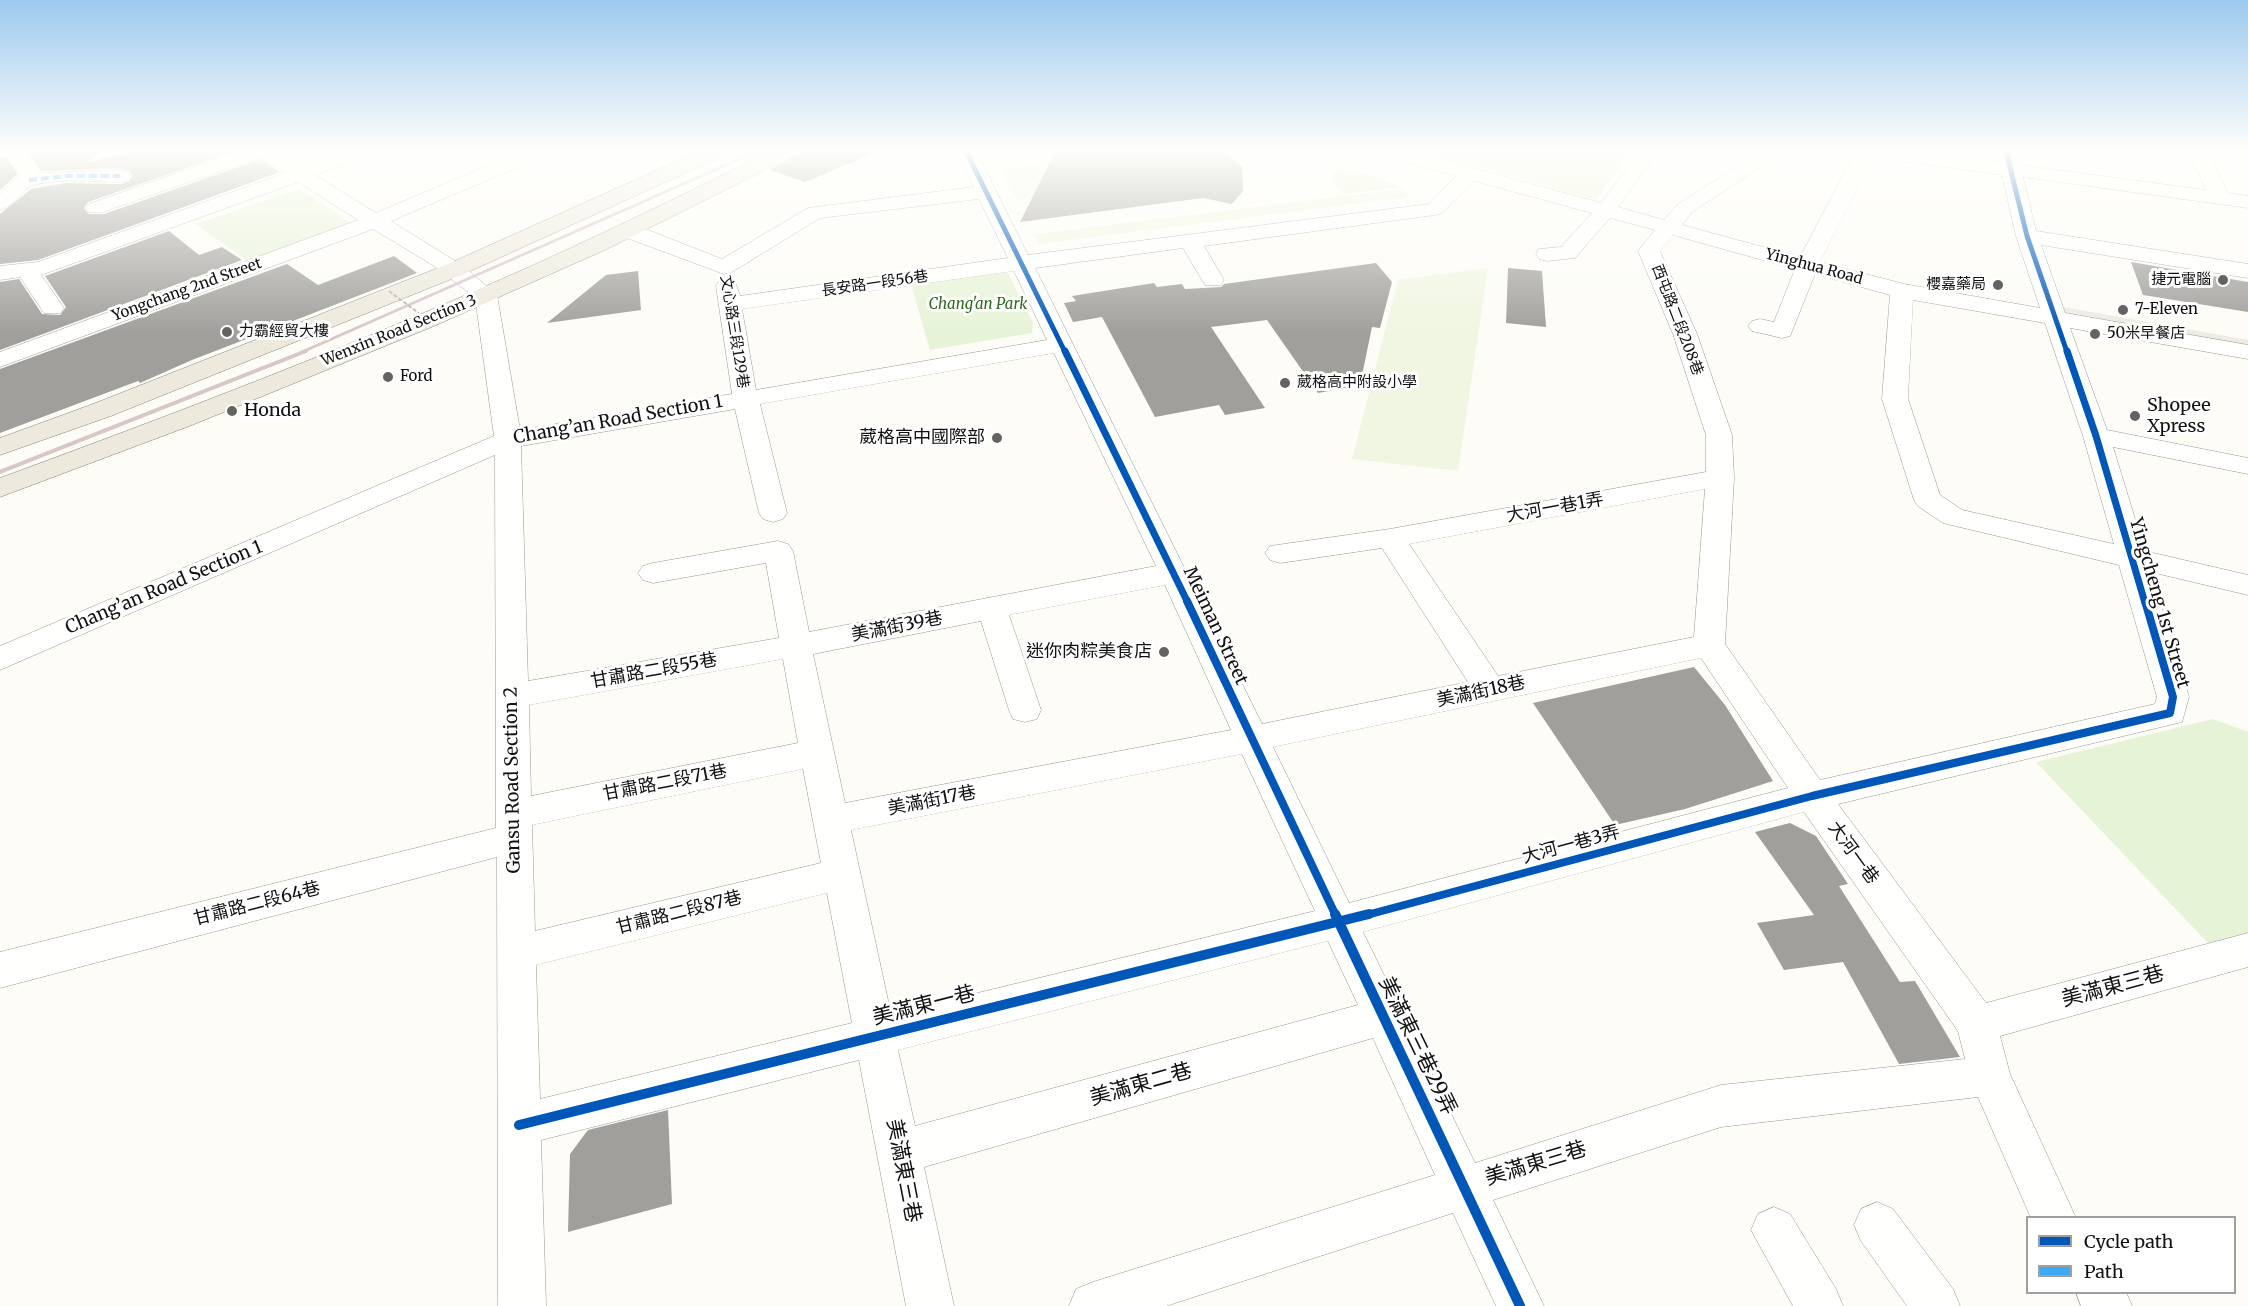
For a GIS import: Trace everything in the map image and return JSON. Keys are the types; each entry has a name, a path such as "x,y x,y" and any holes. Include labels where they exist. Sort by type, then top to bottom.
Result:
{"main road":[{"path":"0,447 102,410 456,268 583,212"},
{"name":"Wenxin Road Section 3","path":"0,488 135,439 486,295 664,212"}],"street":[{"path":"0,273 27,272 198,212"},
{"path":"359,212 456,268 486,295"},
{"name":"Yongchang 2nd Street","path":"0,360 396,212"},
{"path":"627,230 724,267 815,212"},
{"name":"Meiman Street","path":"996,212 1174,573 1339,922"},
{"name":"長安路一段56巷","path":"730,304 1020,263 1412,212"},
{"path":"1547,254 1567,253 1604,212"},
{"name":"Yinghua Road","path":"1609,212 1902,291 2248,351"},
{"name":"西屯路二段208巷","path":"1681,212 1649,251 1685,334 1719,435 1720,478"},
{"path":"1760,326 1782,331 1807,265 1835,212"},
{"name":"Yingcheng 1st Street","path":"1812,796 2170,713 2173,697 2130,558 2096,436 2054,318 2021,212"},
{"path":"2027,236 2248,271"},
{"path":"1190,241 1213,280"},
{"name":"文心路三段129巷","path":"724,267 745,397 773,513"},
{"path":"27,272 52,308"},
{"path":"1902,291 1895,399 1928,500 1953,517 2248,585"},
{"name":"Gansu Road Section 2","path":"486,295 508,440 522,1306"},
{"name":"Chang’an Road Section 1","path":"0,659 508,440 745,397 1060,345"},
{"path":"2096,436 2248,466"},
{"path":"1709,645 1720,478"},
{"name":"大河一巷1弄","path":"1280,553 1390,538 1720,478"},
{"path":"1390,538 1490,690"},
{"path":"653,573 778,551 829,820 877,1036"},
{"name":"美滿街39巷","path":"795,646 1174,573"},
{"path":"992,609 1025,710"},
{"name":"美滿街18巷","path":"1252,739 1709,645"},
{"name":"大河一巷","path":"1709,645 1812,796 1977,1024 1990,1076 2053,1216"},
{"name":"甘肅路二段55巷","path":"512,696 795,646"},
{"name":"美滿街17巷","path":"829,820 1252,739"},
{"name":"甘肅路二段71巷","path":"514,826 816,753"},
{"name":"大河一巷3弄","path":"1339,922 1812,796"},
{"name":"甘肅路二段64巷","path":"0,969 514,826"},
{"name":"甘肅路二段87巷","path":"516,953 842,874"},
{"name":"美滿東三巷29弄","path":"1339,922 1520,1306"},
{"name":"美滿東一巷","path":"519,1125 1339,922"},
{"name":"美滿東三巷","path":"1977,1024 2248,950"},
{"name":"美滿東二巷","path":"899,1152 1382,1017"},
{"name":"美滿東三巷","path":"877,1036 930,1306"},
{"name":"美滿東三巷","path":"1093,1306 1721,1106 1990,1076"},
{"path":"1877,1225 1936,1306"},
{"path":"1774,1230 1819,1306"}],"path":[{"path":"389,291 432,323"}],"green space":[{"path":"231,212 334,212 354,225 250,263 196,224"},
{"path":"1215,212 1291,212 1039,244 1035,234"},
{"path":"1488,268 1458,471 1352,459 1398,280"},
{"name":"Chang'an Park","path":"1007,271 1033,323 1032,333 930,350 910,281"},
{"path":"2213,719 2248,732 2248,934 2209,944 2036,762"}],"shaded area":[{"path":"2058,306 2248,340 2248,349 2059,316"}],"building":[{"path":"3,212 104,214 110,212 170,212 38,260 0,264 0,214"},
{"path":"1025,212 1097,212 1020,222"},
{"path":"169,231 199,255 222,247 242,260 0,350 0,282 19,279 42,314 60,315 66,307 45,276"},
{"path":"394,256 417,273 192,360 140,383 138,381 0,433 0,369 287,264 318,285"},
{"path":"2131,262 2248,282 2248,312 2143,295"},
{"path":"1376,263 1392,282 1380,328 1372,327 1360,385 1318,393 1267,320 1211,327 1265,408 1225,415 1219,405 1155,417 1102,317 1073,322 1064,303 1076,301 1072,296 1154,283 1157,287 1182,284 1185,289 1221,287 1224,284"},
{"path":"1508,268 1542,271 1546,327 1506,323"},
{"path":"638,271 641,310 547,323 606,275"},
{"path":"1694,667 1725,705 1773,781 1685,809 1615,825 1533,703"},
{"path":"1790,823 1816,836 1848,884 1839,886 1900,982 1915,981 1960,1057 1899,1064 1843,962 1784,970 1757,923 1814,915 1755,832"},
{"path":"668,1110 672,1204 568,1232 570,1154 588,1130"}],"railway":[{"path":"302,352 620,212"},
{"path":"0,472 306,351"}],"cycle path":[{"path":"996,212 1174,573 1520,1306"},
{"path":"519,1125 1339,922 1812,796 2170,713 2173,697 2096,436 2027,236 2021,212"}],"place":[{"name":"捷元電腦","path":"2223,280"},
{"name":"櫻嘉藥局","path":"1998,285"},
{"name":"7-Eleven","path":"2123,310"},
{"name":"力霸經貿大樓","path":"227,332"},
{"name":"50米早餐店","path":"2095,334"},
{"name":"Ford","path":"388,377"},
{"name":"葳格高中附設小學","path":"1285,383"},
{"name":"Honda","path":"232,411"},
{"name":"Shopee Xpress","path":"2135,416"},
{"name":"葳格高中國際部","path":"997,438"},
{"name":"迷你肉粽美食店","path":"1164,652"}]}
